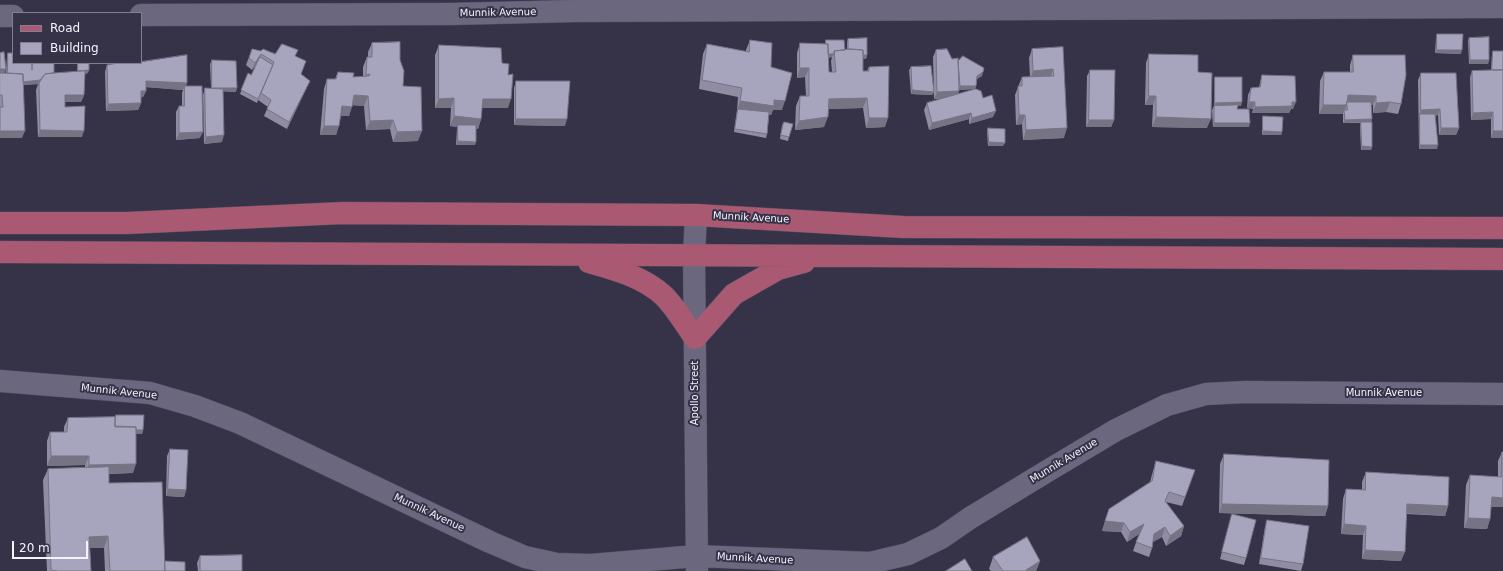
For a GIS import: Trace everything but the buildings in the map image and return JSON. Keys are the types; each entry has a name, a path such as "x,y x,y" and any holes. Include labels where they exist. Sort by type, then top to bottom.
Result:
{"main road":[{"name":"Munnik Avenue","path":"0,223 127,223 343,213 696,215 903,227 1503,228"},
{"path":"0,252 1503,259"},
{"path":"558,254 617,270 641,280 663,295 679,314 695,338 734,294 778,270 828,255"}],"street":[{"name":"Munnik Avenue","path":"142,15 443,14 575,5 1503,8"},
{"path":"0,16 12,16"},
{"name":"Apollo Street","path":"696,215 694,255 697,564"},
{"name":"Munnik Avenue","path":"0,381 150,393 195,406 240,423 490,542 526,557 557,564 591,565 870,562 908,554 941,538 970,518 1116,430 1167,405 1206,394 1245,392 1503,394"}]}
